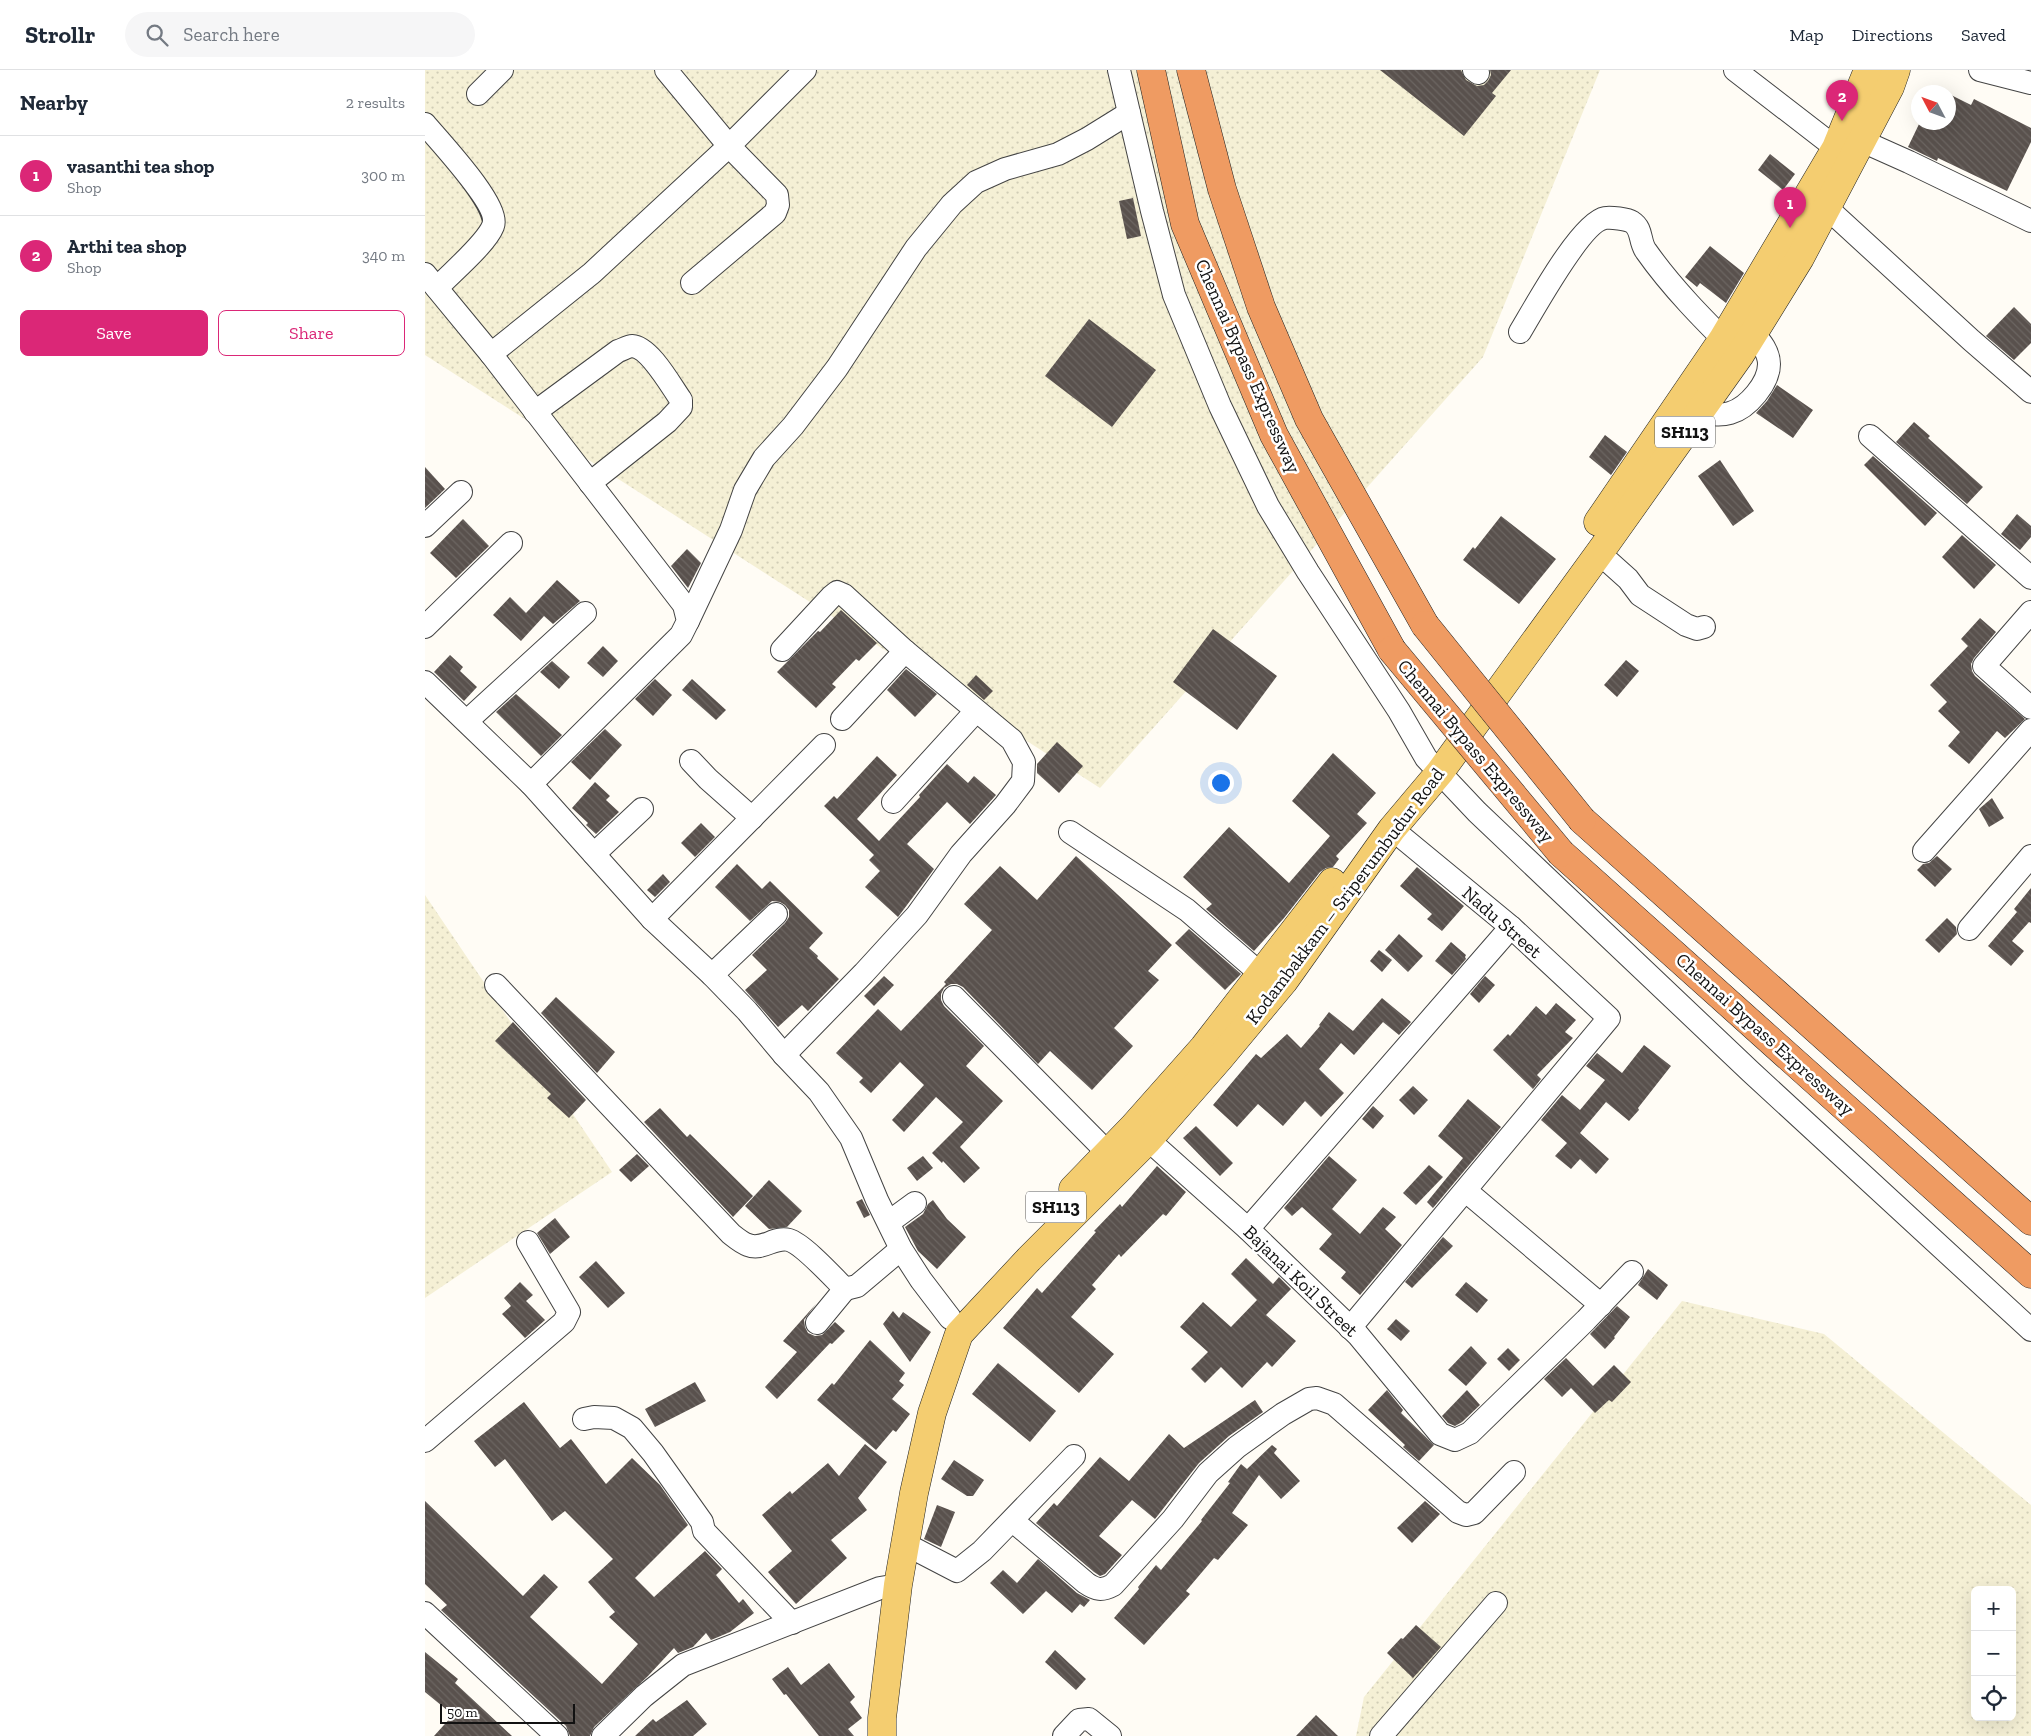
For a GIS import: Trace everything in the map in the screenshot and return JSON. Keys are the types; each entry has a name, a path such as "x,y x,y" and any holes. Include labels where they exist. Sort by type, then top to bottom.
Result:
{"highway":[{"name":"Chennai Bypass Expressway","path":"1151,70 1185,224 1275,435 1392,650 1561,853 2031,1274"},
{"name":"Chennai Bypass Expressway","path":"1191,70 1222,189 1261,307 1309,419 1425,625 1582,820 2031,1221"}],"main road":[{"name":"Kodambakkam – Sriperumbudur Road","path":"1817,204 1835,148 1868,70"},
{"name":"Kodambakkam – Sriperumbudur Road","path":"882,1736 889,1586 898,1490 917,1408 944,1328 950,1318 1107,1153 1141,1133 1262,974 1433,765 1599,554 1699,412 1817,204 1861,141 1890,86 1896,70"},
{"name":"Kodambakkam – Sriperumbudur Road","path":"866,1736 867,1708 889,1586 905,1544 932,1412 959,1334 1029,1259 1141,1133 1219,1059 1284,981 1392,829 1433,765 1603,516 1739,342"}],"street":[{"path":"478,94 503,70"},
{"path":"666,70 729,146 777,195 778,205 775,212 692,283"},
{"path":"491,354 592,273 729,146 805,70"},
{"path":"1119,70 1174,295 1220,406 1268,506 1308,572 1433,765 1477,812 1751,1072 2031,1330"},
{"path":"1735,70 1835,148"},
{"path":"1980,70 2031,83"},
{"path":"531,784 681,636 731,530 745,490 764,458 793,426 837,368 917,248 953,204 976,182 1005,169 1058,154 1129,114"},
{"path":"425,124 485,197 494,214 494,224 488,236 431,281 491,354 684,605 688,621"},
{"path":"1861,141 2031,221"},
{"path":"1817,204 2031,392"},
{"path":"1520,332 1575,244 1590,227 1605,218 1631,221 1640,230 1645,249 1668,280 1739,342 1763,345 1768,357 1769,365 1763,383 1747,403 1730,413 1710,414 1699,412"},
{"path":"535,412 617,351 631,346 642,349 653,361 681,400 681,407 667,422 590,483"},
{"path":"1870,436 2031,578"},
{"path":"425,526 461,492"},
{"path":"425,627 511,543"},
{"path":"1599,554 1629,579 1640,595 1686,625 1697,629 1704,627"},
{"path":"782,650 832,596 837,592 844,595 905,652 1011,740 1024,762 1023,781 1005,805 961,854 917,914 864,973 784,1055"},
{"path":"2031,612 1984,666 2031,708"},
{"path":"467,721 585,613"},
{"path":"842,719 905,652"},
{"path":"425,682 531,784 652,918 713,975 819,1092 851,1138 877,1200 901,1248 921,1280 950,1318"},
{"path":"893,802 976,711"},
{"path":"1924,851 2031,730"},
{"path":"652,918 824,745"},
{"path":"691,761 751,818"},
{"path":"594,854 642,808"},
{"name":"Nadu Street","path":"1392,829 1511,927 1609,1018 1466,1191"},
{"path":"1070,832 1187,910 1262,974"},
{"path":"1969,929 2031,856"},
{"path":"713,975 776,914"},
{"path":"1248,1229 1511,927"},
{"path":"496,986 731,1234 748,1245 762,1247 774,1241 789,1240 800,1246 845,1289"},
{"path":"954,997 1107,1153"},
{"name":"Bajanai Koil Street","path":"1141,1133 1248,1229 1350,1328 1440,1434 1455,1440 1470,1433 1601,1305"},
{"path":"1350,1328 1466,1191 1601,1305 1632,1272"},
{"path":"889,1222 915,1203"},
{"path":"425,1441 564,1322 569,1312 528,1242"},
{"path":"817,1323 845,1289 857,1286 901,1248"},
{"path":"1013,1520 1086,1583 1093,1588 1103,1590 1113,1585 1173,1519 1208,1473 1237,1447 1283,1414 1309,1399 1317,1398 1335,1404 1458,1512 1465,1515 1473,1513 1514,1472"},
{"path":"584,1419 594,1417 614,1418 632,1428 653,1453 702,1522 704,1530 792,1623"},
{"path":"905,1544 957,1571 982,1551 1074,1456"},
{"path":"603,1736 644,1696 683,1665 889,1586"},
{"path":"1381,1736 1496,1602"},
{"path":"425,1614 557,1736"},
{"path":"1063,1736 1079,1720 1089,1719 1109,1736"}],"shaded area":[{"path":"425,70 1600,70 1483,357 1100,788 425,355"},
{"path":"425,895 612,1172 425,1298"},
{"path":"1682,1301 1824,1334 2031,1505 2031,1736 1356,1736 1364,1697"}],"building":[{"path":"1380,70 1461,70 1466,80 1477,86 1484,85 1488,81 1491,75 1490,70 1511,70 1492,93 1496,96 1464,136"},
{"path":"1956,98 1971,105 1974,99 2031,128 2031,142 2007,191 1938,158 1937,161 1908,147 1916,130 1956,130"},
{"path":"1770,154 1795,174 1783,190 1758,170"},
{"path":"1133,198 1141,236 1127,239 1119,201"},
{"path":"1710,246 1744,273 1726,303 1700,283 1697,287 1685,277"},
{"path":"2014,307 2031,324 2031,343 2014,360 1986,336"},
{"path":"1089,319 1156,370 1112,427 1045,376"},
{"path":"1777,385 1813,410 1793,438 1756,413 1767,401"},
{"path":"1914,422 1930,436 1928,438 1983,487 1967,504 1896,442"},
{"path":"1605,435 1627,452 1611,475 1589,457"},
{"path":"1873,456 1937,513 1925,526 1864,465"},
{"path":"1720,460 1754,511 1733,526 1698,476"},
{"path":"425,467 445,489 425,508"},
{"path":"2017,514 2031,526 2031,537 2020,550 2001,534"},
{"path":"1501,516 1556,559 1519,604 1463,560 1473,547 1475,549"},
{"path":"463,519 489,546 456,578 430,553"},
{"path":"1962,535 1996,565 1974,589 1942,557"},
{"path":"687,549 701,563 688,588 671,566"},
{"path":"557,580 580,601 553,624 544,616 521,641 493,615 510,597 526,613"},
{"path":"841,610 877,643 859,661 856,659 832,684 836,687 816,708 777,672"},
{"path":"1980,618 1996,632 1974,658 1971,664 1972,671 1975,676 2025,719 2005,738 1997,731 1969,764 1948,746 1960,732 1938,711 1947,702 1930,685 1968,646 1961,639"},
{"path":"1213,629 1277,676 1237,730 1173,682"},
{"path":"603,646 618,661 603,677 587,663"},
{"path":"450,655 463,667 460,671 477,687 464,701 434,672"},
{"path":"1626,660 1639,671 1617,697 1604,685"},
{"path":"552,661 570,677 559,689 540,672"},
{"path":"906,669 937,694 915,717 887,690"},
{"path":"976,675 993,691 984,700 967,685"},
{"path":"655,679 672,695 653,716 635,699"},
{"path":"692,679 726,710 716,720 682,690"},
{"path":"516,694 562,735 541,756 496,712"},
{"path":"605,729 622,745 590,780 571,762"},
{"path":"1057,742 1083,766 1059,793 1037,773 1037,764"},
{"path":"1333,753 1376,793 1357,814 1367,823 1336,856 1339,859 1333,867 1326,868 1320,872 1284,918 1254,951 1206,909 1212,904 1183,877 1229,827 1289,883 1330,836 1292,801"},
{"path":"877,756 897,775 857,819 879,841 920,797 919,795 947,764 968,783 974,776 996,795 970,824 947,802 907,844 934,869 898,917 865,887 880,871 869,860 874,855 824,806 834,796 837,799"},
{"path":"595,782 610,796 606,800 619,812 596,834 586,825 588,823 572,808"},
{"path":"1992,798 2004,818 1989,827 1979,809"},
{"path":"701,823 715,837 695,857 681,843"},
{"path":"1076,856 1172,945 1148,971 1159,980 1114,1028 1133,1046 1092,1090 1050,1051 1038,1064 963,987 951,984 944,988 941,1000 944,1006 984,1046 966,1066 1003,1101 960,1147 980,1168 964,1183 943,1161 942,1163 932,1153 963,1122 936,1097 904,1132 892,1120 924,1085 900,1062 871,1093 859,1082 863,1078 836,1053 878,1009 901,1031 946,984 944,982 992,930 964,904 1000,866 1037,900"},
{"path":"1937,856 1952,869 1935,887 1917,870"},
{"path":"737,864 762,889 770,881 823,933 809,948 839,979 808,1011 802,1005 778,1027 745,990 767,970 752,955 785,923 789,917 789,910 780,902 772,901 750,921 715,887"},
{"path":"1417,867 1464,906 1442,931 1427,919 1432,914 1400,886"},
{"path":"663,874 670,882 655,897 647,890"},
{"path":"2031,888 2031,923 2029,922 2012,941 2024,951 2011,966 1988,946 2017,912 2014,909"},
{"path":"1947,918 1956,927 1957,934 1939,953 1925,940"},
{"path":"1189,929 1241,974 1225,990 1175,943"},
{"path":"1399,934 1423,956 1408,972 1385,950"},
{"path":"1451,942 1466,955 1466,959 1452,975 1435,961"},
{"path":"1379,950 1392,960 1382,972 1370,961"},
{"path":"884,976 894,985 874,1006 864,996"},
{"path":"1485,976 1495,985 1479,1003 1470,994"},
{"path":"556,997 615,1052 597,1073 541,1013"},
{"path":"1382,998 1411,1022 1399,1035 1383,1022 1354,1055 1341,1043 1319,1069 1344,1093 1321,1117 1305,1101 1283,1126 1258,1104 1237,1127 1213,1105 1256,1054 1261,1058 1287,1034 1301,1048 1329,1012 1353,1031"},
{"path":"1556,1003 1576,1020 1565,1032 1573,1038 1537,1075 1541,1079 1533,1089 1493,1050 1508,1034 1510,1036 1536,1006 1546,1015"},
{"path":"513,1022 586,1100 569,1118 547,1098 551,1094 495,1041"},
{"path":"1644,1045 1671,1066 1629,1121 1606,1102 1580,1133 1609,1159 1596,1174 1580,1159 1571,1169 1555,1156 1567,1143 1541,1120 1562,1095 1580,1110 1605,1080 1586,1066 1597,1053 1622,1073"},
{"path":"1413,1086 1428,1100 1414,1115 1399,1100"},
{"path":"1468,1099 1501,1127 1433,1208 1427,1202 1463,1158 1438,1136"},
{"path":"1373,1106 1384,1116 1373,1129 1362,1119"},
{"path":"660,1108 687,1137 690,1134 753,1196 733,1217 644,1122"},
{"path":"1196,1126 1233,1163 1220,1176 1183,1138"},
{"path":"637,1154 649,1166 631,1182 619,1170"},
{"path":"923,1156 933,1168 917,1181 907,1168"},
{"path":"1329,1156 1357,1180 1332,1209 1360,1234 1383,1207 1396,1217 1385,1229 1402,1245 1360,1295 1341,1278 1346,1272 1319,1249 1332,1234 1302,1207 1292,1216 1284,1208"},
{"path":"1429,1165 1443,1177 1416,1205 1403,1193"},
{"path":"1157,1166 1186,1192 1166,1216 1163,1214 1121,1257 1119,1254 1092,1285 1096,1289 1071,1317 1114,1354 1079,1393 1003,1328 1037,1288 1042,1293 1096,1232 1094,1231 1120,1204 1122,1207"},
{"path":"769,1180 802,1211 787,1227 769,1229 745,1206"},
{"path":"862,1199 870,1215 864,1218 856,1202"},
{"path":"933,1200 947,1219 966,1237 937,1269 918,1251 905,1227 923,1214 928,1204"},
{"path":"555,1218 570,1237 550,1254 537,1233"},
{"path":"1443,1237 1453,1246 1412,1288 1405,1282"},
{"path":"1246,1258 1273,1284 1279,1277 1291,1289 1266,1315 1296,1341 1272,1367 1267,1362 1242,1388 1221,1367 1205,1383 1191,1369 1208,1352 1180,1327 1203,1302 1231,1327 1257,1300 1231,1274"},
{"path":"596,1261 625,1293 608,1308 579,1277"},
{"path":"1648,1269 1668,1285 1657,1300 1638,1285"},
{"path":"520,1282 533,1295 526,1301 545,1320 525,1338 502,1314 511,1306 504,1298"},
{"path":"1466,1282 1488,1300 1477,1313 1455,1295"},
{"path":"816,1304 804,1320 808,1333 815,1336 822,1335 835,1322 845,1331 832,1344 830,1343 777,1399 765,1387 797,1352 783,1341"},
{"path":"1617,1306 1630,1317 1605,1349 1590,1334"},
{"path":"893,1311 899,1318 903,1312 931,1332 910,1362 883,1324"},
{"path":"1396,1319 1410,1331 1401,1341 1387,1329"},
{"path":"870,1340 905,1373 899,1381 904,1385 892,1399 910,1414 896,1432 893,1430 876,1450 817,1400 832,1383 834,1385"},
{"path":"1471,1346 1487,1363 1466,1386 1448,1370"},
{"path":"1508,1348 1520,1360 1509,1371 1497,1359"},
{"path":"1566,1358 1593,1386 1614,1365 1631,1382 1612,1402 1609,1400 1595,1413 1571,1388 1562,1397 1544,1379"},
{"path":"998,1363 1056,1411 1030,1442 972,1394"},
{"path":"695,1382 706,1401 655,1427 645,1409"},
{"path":"1387,1390 1403,1410 1401,1413 1434,1445 1419,1461 1368,1410"},
{"path":"1467,1390 1480,1405 1455,1426 1448,1423 1442,1416"},
{"path":"1255,1400 1263,1412 1229,1436 1199,1463 1155,1519 1132,1500 1099,1536 1122,1555 1105,1574 1100,1576 1094,1572 1036,1523 1054,1503 1057,1506 1100,1457 1129,1481 1169,1434 1184,1448"},
{"path":"524,1402 560,1448 571,1439 606,1484 632,1458 660,1485 688,1525 635,1578 654,1597 705,1551 722,1569 716,1575 739,1603 743,1599 754,1613 730,1632 711,1640 706,1633 693,1647 678,1653 674,1648 648,1676 594,1727 590,1736 570,1736 566,1726 441,1610 447,1605 425,1584 425,1501 523,1596 544,1574 558,1587 530,1617 602,1684 638,1644 609,1617 615,1612 588,1582 613,1559 565,1511 552,1521 505,1459 495,1467 474,1441"},
{"path":"865,1444 887,1462 858,1498 867,1510 831,1540 847,1558 796,1604 768,1572 792,1551 762,1515 790,1491 792,1494 828,1463 839,1476"},
{"path":"1272,1445 1277,1449 1274,1453 1300,1481 1281,1499 1259,1475 1232,1513 1248,1525 1218,1560 1214,1558 1186,1591 1190,1594 1144,1645 1114,1618 1139,1589 1138,1587 1156,1565 1161,1570 1202,1521 1230,1483 1228,1482 1241,1464 1247,1469"},
{"path":"954,1460 984,1480 973,1496 967,1496 941,1479"},
{"path":"1425,1501 1440,1514 1412,1543 1397,1528"},
{"path":"937,1505 955,1512 941,1547 924,1539"},
{"path":"1038,1559 1077,1593 1090,1600 1084,1607 1080,1604 1072,1613 1046,1591 1023,1614 990,1583 1003,1570 1017,1583"},
{"path":"1416,1625 1441,1647 1413,1678 1387,1653"},
{"path":"1055,1650 1086,1679 1076,1690 1045,1662"},
{"path":"425,1652 458,1679 455,1683 512,1736 434,1736 453,1715 425,1692"},
{"path":"829,1663 855,1697 850,1702 862,1718 848,1729 854,1736 819,1736 772,1679 788,1667 801,1685"},
{"path":"687,1700 707,1724 693,1736 635,1736 653,1719 656,1722"},
{"path":"1316,1715 1338,1736 1296,1736"}],"place":[{"name":"Arthi tea shop","path":"1842,121"},
{"name":"vasanthi tea shop","path":"1790,228"}]}
